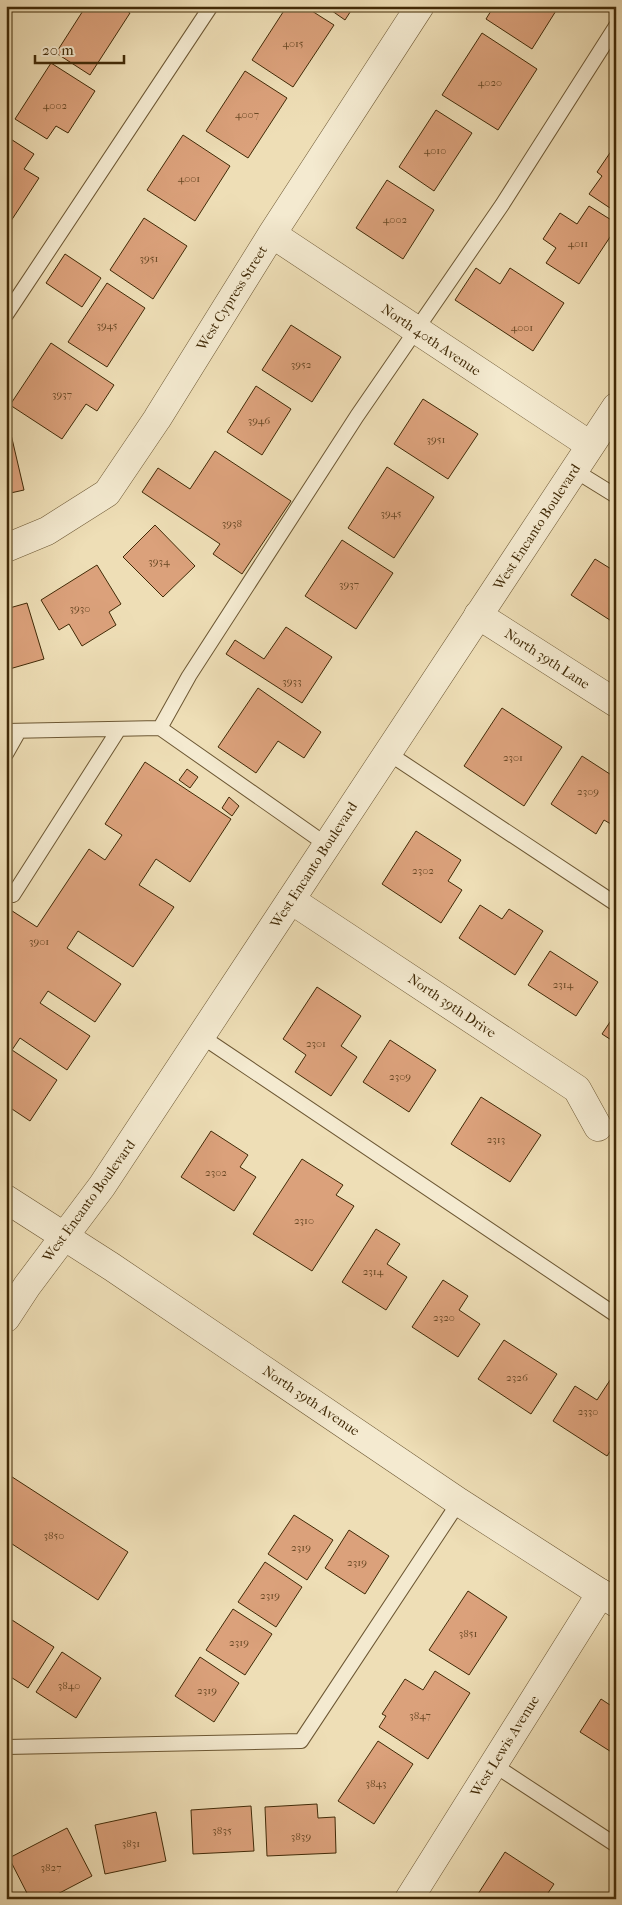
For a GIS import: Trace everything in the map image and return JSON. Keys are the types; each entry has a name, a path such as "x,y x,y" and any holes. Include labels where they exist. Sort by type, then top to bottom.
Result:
{"street":[{"name":"West Cypress Street","path":"6,548 46,530 107,493 158,419 272,234 420,6"},
{"name":"North 40th Avenue","path":"272,234 590,445"},
{"name":"West Encanto Boulevard","path":"6,1318 27,1286 102,1186 616,407"},
{"name":"North 39th Lane","path":"478,615 616,703"},
{"name":"North 39th Drive","path":"291,900 576,1089 598,1127"},
{"name":"North 39th Avenue","path":"6,1199 321,1407 459,1502 609,1598"},
{"name":"West Lewis Avenue","path":"409,1899 494,1765 609,1598"}],"lane":[{"path":"6,315 211,6"},
{"path":"160,728 194,667 357,416 502,205 616,26"},
{"path":"574,470 616,496"},
{"path":"6,754 13,731 160,728 327,845"},
{"path":"6,891 13,895 119,729"},
{"path":"388,753 616,904"},
{"path":"202,1036 616,1315"},
{"path":"6,1747 301,1742 459,1502"},
{"path":"494,1765 616,1845"}],"building":[{"path":"86,6 119,6 130,13 90,75 56,53"},
{"path":"287,6 304,6 334,25 293,87 252,60"},
{"path":"325,6 354,6 345,20"},
{"path":"494,6 559,6 532,49 486,19"},
{"path":"482,33 537,69 498,130 442,95"},
{"path":"51,63 95,91 68,133 56,126 47,139 15,119"},
{"path":"245,71 287,98 248,158 206,131"},
{"path":"436,110 472,133 434,191 399,167"},
{"path":"183,135 230,166 195,221 147,190"},
{"path":"6,136 34,154 24,169 39,178 9,224 6,223"},
{"path":"616,144 616,212 589,194 602,176 597,172"},
{"path":"387,180 434,210 403,259 356,228"},
{"path":"589,206 616,223 616,228 579,284 546,263 556,248 543,239 560,213 577,224"},
{"path":"144,218 187,246 153,299 110,270"},
{"path":"65,254 101,278 82,307 46,283"},
{"path":"476,268 500,284 510,268 564,303 533,351 455,300"},
{"path":"107,283 145,308 107,367 68,342"},
{"path":"291,325 341,357 312,402 262,370"},
{"path":"51,343 114,385 97,411 86,404 62,439 10,405"},
{"path":"256,386 291,409 262,455 227,432"},
{"path":"423,399 478,434 448,479 394,444"},
{"path":"6,413 24,490 6,494"},
{"path":"215,451 291,501 242,574 213,554 220,544 142,492 158,468 190,489"},
{"path":"387,467 434,497 394,558 348,528"},
{"path":"155,525 195,566 163,597 123,557"},
{"path":"342,540 393,573 356,629 305,596"},
{"path":"595,559 616,572 616,624 571,595"},
{"path":"97,565 121,604 109,612 116,625 82,646 69,624 59,630 41,600"},
{"path":"27,603 44,659 6,670 6,609"},
{"path":"286,627 332,657 302,703 226,654 235,640 264,659"},
{"path":"258,688 321,732 304,758 278,741 256,773 218,747"},
{"path":"502,708 562,747 524,806 464,766"},
{"path":"582,756 616,778 616,827 604,820 596,834 551,804"},
{"path":"145,762 231,819 190,882 156,859 139,885 174,907 133,967 78,931 67,948 121,984 95,1022 48,991 40,1003 90,1036 67,1070 20,1038 12,1050 57,1080 30,1121 6,1105 6,966 8,964 6,963 6,907 37,927 89,849 105,860 122,835 105,824"},
{"path":"187,769 198,777 190,788 179,780"},
{"path":"229,797 239,806 232,816 222,808"},
{"path":"416,831 461,860 448,881 462,890 441,923 382,884"},
{"path":"480,905 502,919 509,909 543,931 515,975 459,938"},
{"path":"550,951 598,982 576,1016 528,985"},
{"path":"317,987 361,1016 341,1046 357,1057 331,1096 295,1072 306,1055 283,1039"},
{"path":"616,1013 616,1043 602,1034"},
{"path":"390,1040 436,1070 409,1112 363,1082"},
{"path":"481,1097 541,1135 510,1182 451,1144"},
{"path":"211,1131 248,1155 240,1167 256,1177 234,1211 181,1177"},
{"path":"302,1159 343,1185 336,1195 354,1206 312,1271 253,1234"},
{"path":"376,1229 400,1244 387,1264 407,1277 386,1310 342,1282"},
{"path":"443,1280 468,1296 459,1310 480,1324 458,1357 412,1327"},
{"path":"504,1340 557,1374 531,1414 478,1379"},
{"path":"616,1371 616,1443 607,1456 553,1421 575,1386 597,1400"},
{"path":"6,1473 128,1552 98,1600 6,1540"},
{"path":"294,1515 333,1540 307,1580 268,1554"},
{"path":"349,1530 389,1556 365,1594 325,1568"},
{"path":"265,1562 302,1587 276,1627 238,1602"},
{"path":"468,1591 507,1617 469,1675 429,1650"},
{"path":"233,1609 272,1634 245,1675 206,1650"},
{"path":"12,1620 54,1647 28,1688 6,1674 6,1628"},
{"path":"62,1652 101,1678 76,1718 36,1692"},
{"path":"200,1657 239,1683 214,1722 175,1696"},
{"path":"435,1671 470,1693 428,1759 379,1727 386,1716 382,1714 405,1679 423,1690"},
{"path":"601,1699 616,1709 616,1755 580,1732"},
{"path":"378,1741 413,1764 374,1824 338,1801"},
{"path":"317,1804 318,1818 335,1817 336,1853 267,1856 265,1807"},
{"path":"251,1806 254,1851 193,1854 191,1810"},
{"path":"156,1812 166,1861 105,1874 95,1825"},
{"path":"67,1828 92,1876 48,1899 30,1899 9,1858"},
{"path":"505,1852 554,1884 544,1899 486,1899 478,1894"}]}
